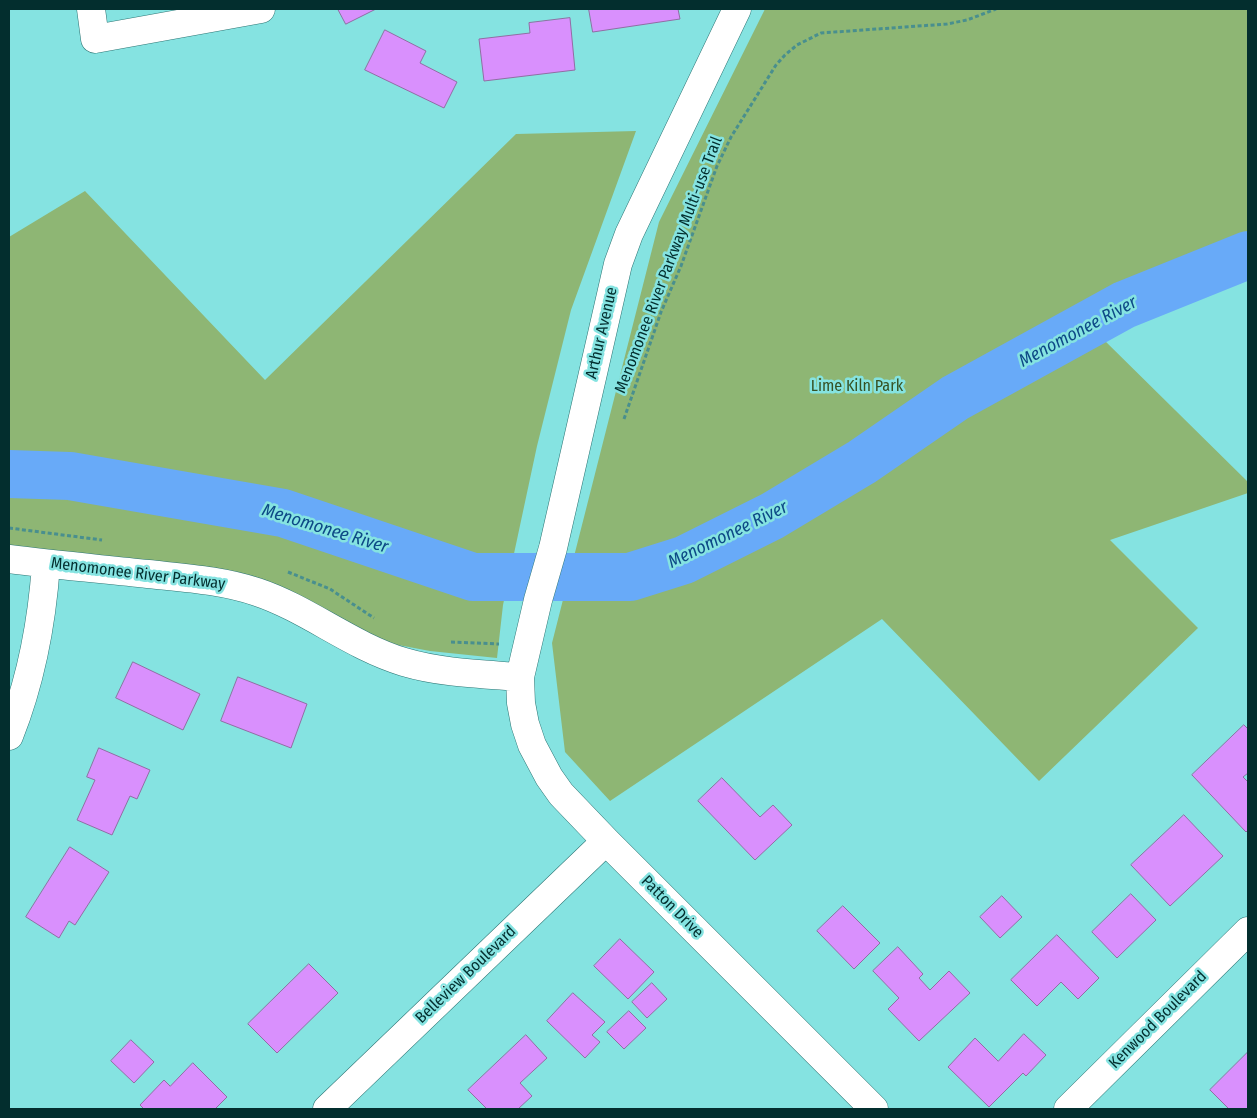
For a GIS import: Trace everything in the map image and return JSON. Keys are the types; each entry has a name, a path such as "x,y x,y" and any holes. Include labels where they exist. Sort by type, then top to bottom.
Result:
{"street":[{"path":"91,9 95,39 261,9"},
{"name":"Arthur Avenue","path":"520,677 538,600 553,548 618,264 630,234 737,9"},
{"name":"Menomonee River Parkway","path":"9,559 222,582 280,601 335,631 403,662 437,669 520,677"},
{"path":"9,736 31,665 44,600 46,564"},
{"name":"Patton Drive","path":"520,677 521,703 532,745 549,777 562,794 606,841 874,1109"},
{"name":"Belleview Boulevard","path":"327,1109 606,841"},
{"name":"Kenwood Boulevard","path":"1068,1109 1248,931"}],"path":[{"name":"Menomonee River Parkway Multi-use Trail","path":"624,419 661,312 681,266 717,166 760,90 785,54 821,33 947,24 967,20 996,9"}],"green space":[{"name":"Lime Kiln Park","path":"765,9 1248,9 1248,241 1192,255 1080,314 1248,482 1248,493 1110,540 1198,628 1039,781 882,619 610,801 565,752 552,643 659,222"},
{"path":"636,131 571,310 537,446 503,605 497,658 430,651 377,641 259,582 9,549 9,237 85,191 265,380 516,134"}],"building":[{"path":"338,9 376,9 346,24"},
{"path":"589,9 678,9 680,19 593,32"},
{"path":"570,18 575,70 484,81 479,39 530,33 529,23"},
{"path":"385,30 426,51 420,63 457,82 444,108 365,70"},
{"path":"133,662 200,694 183,730 116,698"},
{"path":"238,677 307,704 291,748 221,721"},
{"path":"1244,725 1248,729 1248,773 1243,777 1248,782 1248,830 1246,832 1192,775"},
{"path":"99,748 150,770 137,799 130,796 112,835 77,820 95,780 87,777"},
{"path":"722,778 760,817 773,805 792,825 755,860 698,801"},
{"path":"1184,815 1223,856 1170,906 1131,865"},
{"path":"70,847 109,872 75,925 69,921 59,938 26,917"},
{"path":"1131,894 1156,920 1117,958 1092,932"},
{"path":"1002,896 1022,917 1000,938 980,917"},
{"path":"843,906 880,943 854,969 817,931"},
{"path":"1057,935 1099,978 1078,999 1061,982 1037,1006 1011,980"},
{"path":"620,939 654,972 628,999 594,966"},
{"path":"898,947 923,974 919,978 930,990 949,971 970,993 919,1041 888,1009 899,998 873,971"},
{"path":"309,964 338,993 277,1053 248,1024"},
{"path":"652,983 667,999 647,1018 632,1002"},
{"path":"573,993 605,1022 592,1035 600,1042 585,1058 547,1021"},
{"path":"629,1011 646,1028 624,1049 607,1032"},
{"path":"1024,1034 1046,1055 1026,1076 1023,1073 989,1107 948,1067 975,1038 998,1061"},
{"path":"526,1035 547,1058 520,1083 532,1096 518,1109 487,1109 468,1090"},
{"path":"131,1040 154,1062 134,1083 111,1061"},
{"path":"1248,1052 1248,1109 1229,1109 1210,1090"},
{"path":"193,1063 227,1097 215,1109 144,1109 140,1105 164,1080 170,1086"}],"waterway":[{"name":"Menomonee River","path":"9,474 70,476 283,513 473,577 630,577 684,560 772,516 862,462 955,398 1124,305 1248,255"}]}
